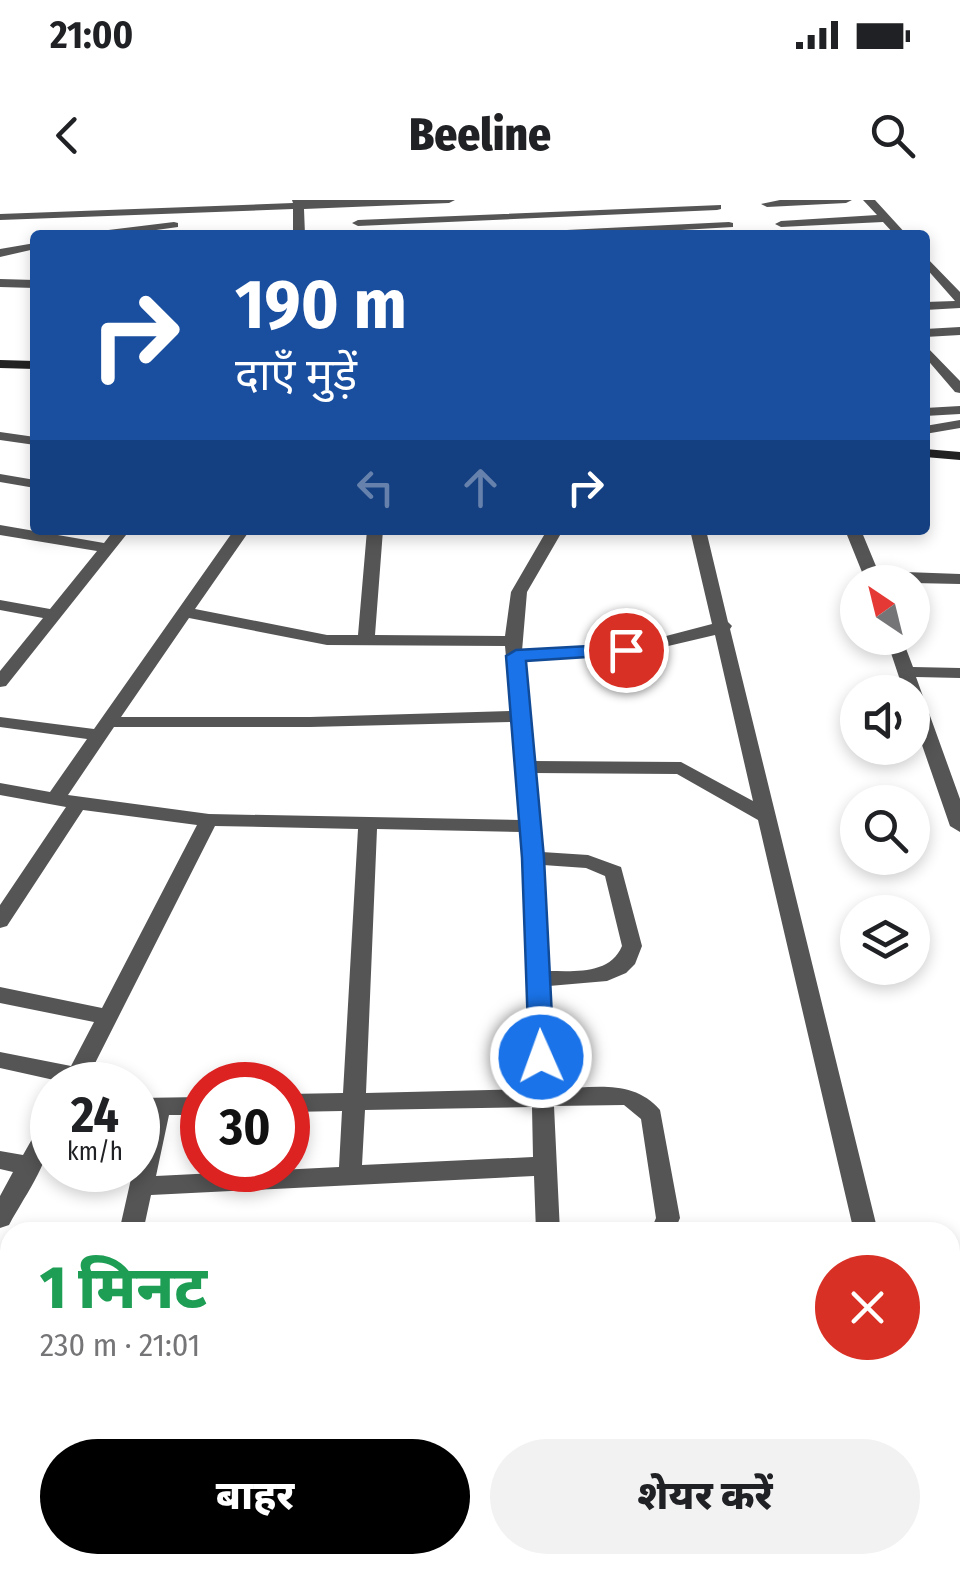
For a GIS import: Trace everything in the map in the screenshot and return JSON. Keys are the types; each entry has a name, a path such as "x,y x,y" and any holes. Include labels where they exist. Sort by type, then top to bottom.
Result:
{"street":[{"path":"0,217 449,200"},
{"path":"457,200 460,226"},
{"path":"509,200 523,230"},
{"path":"559,200 572,230"},
{"path":"766,202 846,200"},
{"path":"869,200 896,230"},
{"path":"407,201 414,230"},
{"path":"813,201 836,230"},
{"path":"766,202 784,230 830,221 885,218"},
{"path":"354,203 354,229 412,220 460,226 614,206 715,204 732,230"},
{"path":"298,204 298,230"},
{"path":"665,204 680,227"},
{"path":"614,206 626,230 732,230"},
{"path":"168,230 187,225"},
{"path":"0,253 30,247"},
{"path":"930,265 960,302 930,305"},
{"path":"930,281 960,280"},
{"path":"0,284 30,284"},
{"path":"930,333 960,331"},
{"path":"930,355 960,389"},
{"path":"0,364 30,365"},
{"path":"930,412 960,410"},
{"path":"930,429 960,424"},
{"path":"0,436 30,439"},
{"path":"930,453 960,456"},
{"path":"930,462 960,465"},
{"path":"0,478 30,483"},
{"path":"0,530 108,548"},
{"path":"0,682 118,535"},
{"path":"55,799 239,535"},
{"path":"366,642 375,535"},
{"path":"547,1222 533,858 514,649 519,592 552,535"},
{"path":"699,535 864,1222"},
{"path":"855,535 867,565"},
{"path":"930,578 960,578"},
{"path":"0,605 53,615"},
{"path":"186,612 327,640 514,649 649,648 724,626"},
{"path":"0,654 19,658"},
{"path":"900,655 960,826"},
{"path":"906,672 960,674"},
{"path":"0,722 102,728 520,716"},
{"path":"522,767 681,768 767,818"},
{"path":"0,790 209,820 529,826"},
{"path":"0,921 78,804"},
{"path":"84,1062 209,820"},
{"path":"350,1178 368,824"},
{"path":"533,858 588,862 614,872 632,946 622,968 603,975 539,978"},
{"path":"0,995 107,1017"},
{"path":"0,1060 30,1068"},
{"path":"310,1102 610,1094 642,1104 652,1116 666,1222"},
{"path":"0,1160 30,1166"},
{"path":"160,1185 544,1166"},
{"path":"0,1218 30,1168"},
{"path":"133,1222 140,1192"}],"route":[{"path":"541,1057 533,858 522,767 516,656 626,650"}]}
